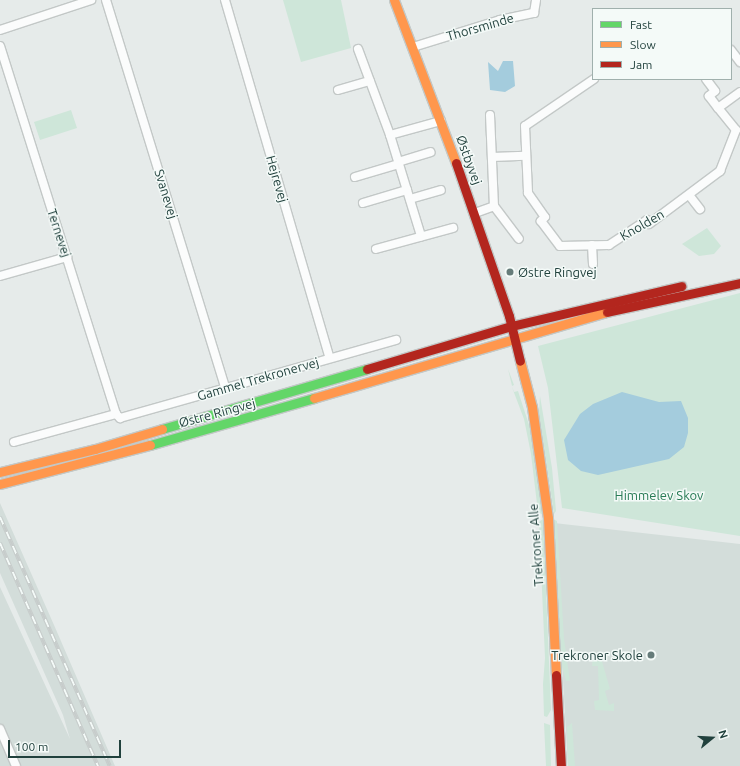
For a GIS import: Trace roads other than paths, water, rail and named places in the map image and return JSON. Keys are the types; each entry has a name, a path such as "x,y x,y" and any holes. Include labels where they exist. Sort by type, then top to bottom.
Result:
{"main road":[{"name":"Østbyvej","path":"395,2 475,213 510,326"},
{"name":"Østre Ringvej","path":"1,472 102,446 510,326 663,289 740,275"},
{"name":"Østre Ringvej","path":"3,483 220,426 515,341 621,308 740,283"},
{"name":"Trekroner Alle","path":"510,326 515,341 539,444 548,518 561,766"}],"street":[{"path":"0,30 91,0"},
{"name":"Svanevej","path":"106,0 225,388"},
{"name":"Hejrevej","path":"225,0 330,358"},
{"name":"Thorsminde","path":"413,47 500,20 534,13 536,0"},
{"name":"Ternevej","path":"0,46 118,416"},
{"path":"358,48 390,135 421,236"},
{"path":"732,51 740,62"},
{"name":"Knolden","path":"593,80 525,126 525,156 528,193 545,217 541,221 560,246 609,245 646,220 650,224 720,171 736,130 709,96 715,92 707,80"},
{"path":"338,90 370,81"},
{"path":"718,108 740,92"},
{"path":"490,115 494,206 519,239"},
{"path":"390,135 441,121"},
{"path":"355,177 430,152"},
{"path":"492,157 525,156"},
{"path":"363,203 407,190"},
{"path":"410,199 441,190"},
{"path":"689,195 700,209"},
{"path":"475,213 494,206"},
{"path":"376,249 453,228"},
{"path":"592,245 593,264"},
{"path":"0,276 67,257"},
{"name":"Gammel Trekronervej","path":"14,442 225,388 396,340"},
{"path":"0,729 16,766"}],"water":[{"path":"503,61 513,61 515,86 505,92 490,90 488,62 498,71"},
{"path":"622,392 659,402 681,401 688,418 688,433 684,447 669,459 598,475 581,471 568,460 564,440 580,414 593,404"}],"railway":[{"path":"0,517 110,766"},
{"path":"0,543 98,766"}],"place":[{"name":"Østre Ringvej","path":"510,272"},
{"name":"Trekroner Skole","path":"651,655"}],"park label":[{"name":"Himmelev Skov","path":"659,495"}]}
